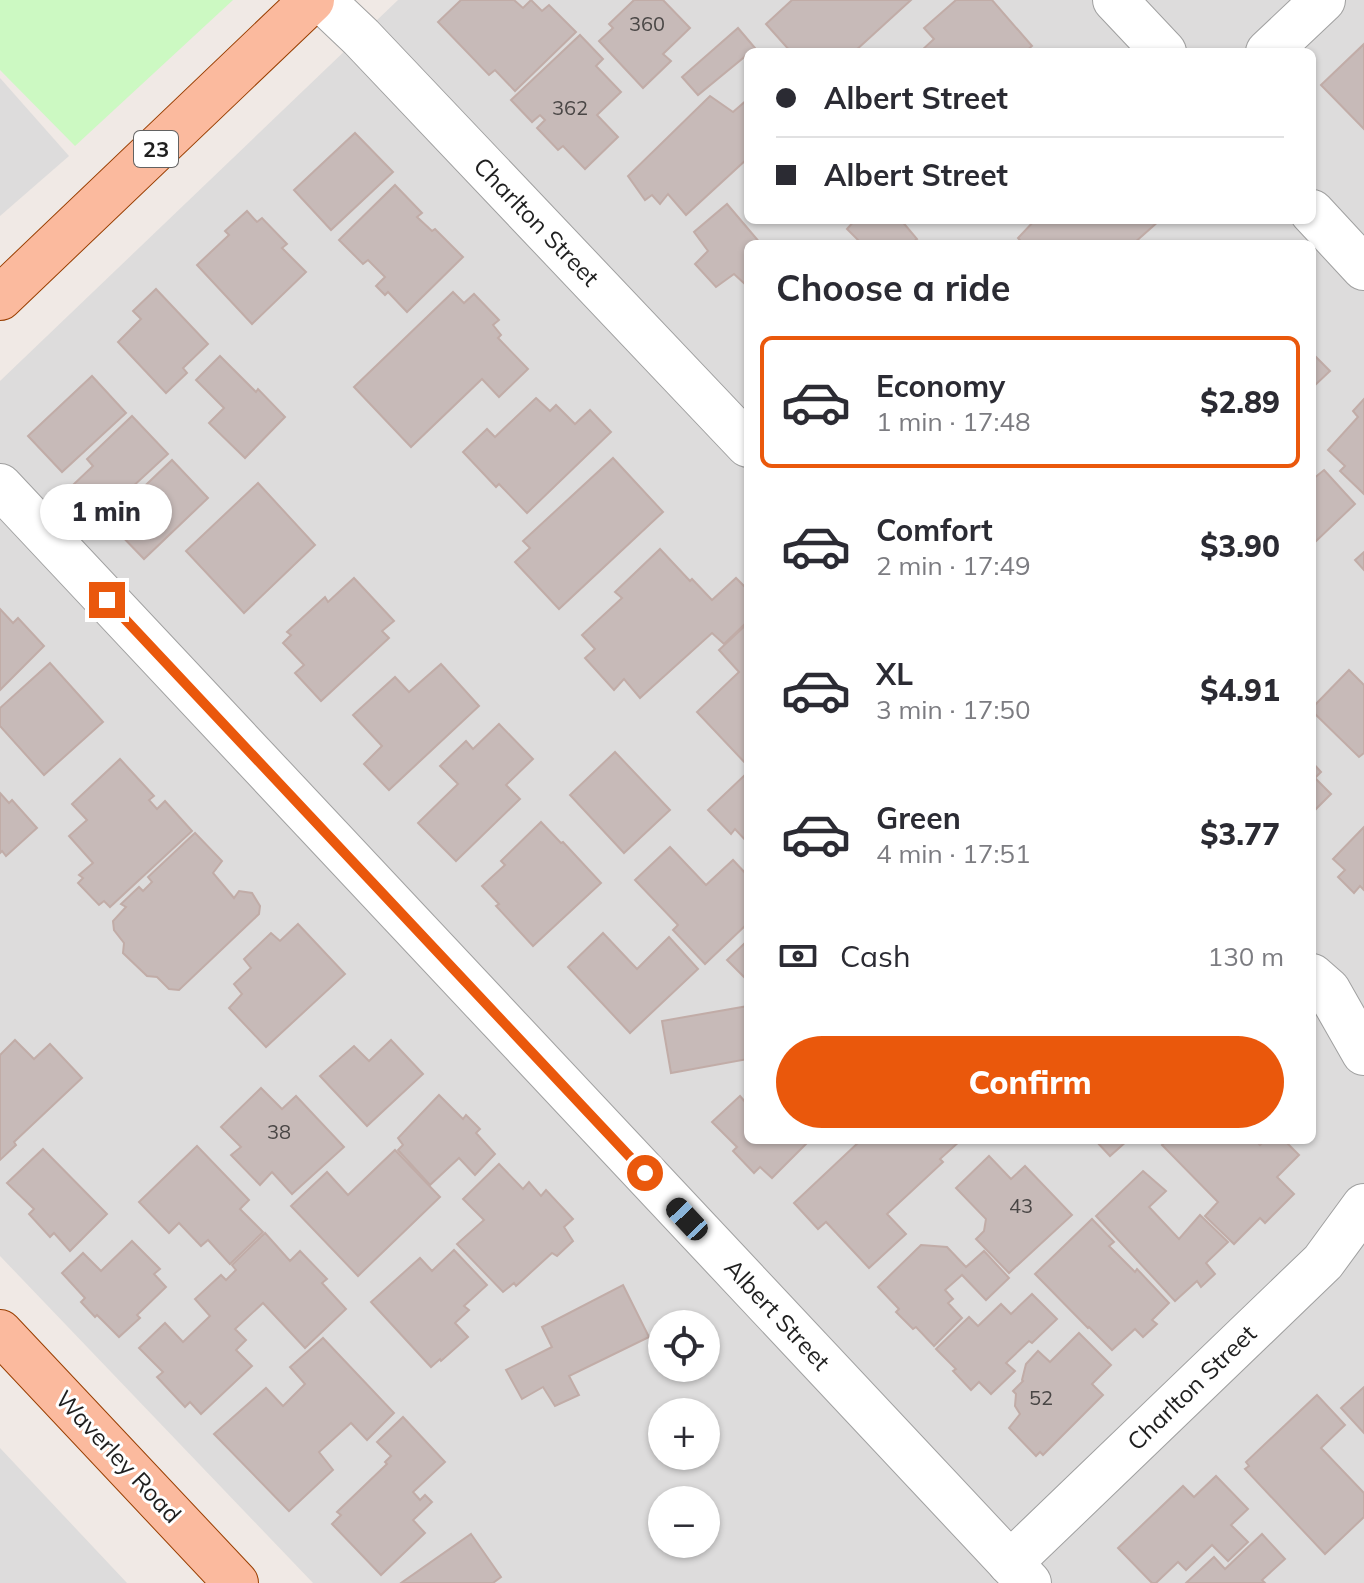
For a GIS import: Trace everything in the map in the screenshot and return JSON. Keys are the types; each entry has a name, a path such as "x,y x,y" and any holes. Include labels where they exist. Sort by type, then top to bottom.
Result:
{"main road":[{"name":"23","path":"0,298 312,0"},
{"name":"Waverley Road","path":"0,1332 236,1583"}],"street":[{"name":"Charlton Street","path":"322,0 744,441"},
{"path":"1115,0 1160,48"},
{"path":"1272,48 1323,0"},
{"path":"1316,216 1364,268"},
{"name":"Albert Street","path":"0,486 1019,1573"},
{"path":"1316,980 1328,990 1364,1053"},
{"name":"Charlton Street","path":"1019,1573 1323,1262 1364,1206"}],"shaded area":[{"path":"398,0 1364,0 1364,1583 313,1583 0,1256 0,381"},
{"path":"0,78 69,156 0,216"},
{"path":"0,1448 127,1583 0,1583"}],"green space":[{"path":"0,0 233,0 75,146 0,70"}],"building":[{"path":"461,0 514,0 523,8 531,0 542,11 549,5 576,32 515,91 495,70 489,75 438,22"},
{"path":"634,0 663,0 690,28 663,54 671,61 643,88 599,41 613,28 609,24"},
{"path":"792,0 911,0 858,48 787,48 766,24"},
{"path":"956,0 992,0 1032,46 924,48 934,39 924,28"},
{"path":"738,28 755,48 744,48 744,57 698,95 682,77"},
{"path":"580,35 603,59 596,66 621,92 597,115 618,137 585,169 563,146 558,150 537,128 545,120 540,115 532,122 511,100"},
{"path":"1364,44 1364,129 1321,85"},
{"path":"710,96 733,112 744,102 744,162 686,215 668,194 660,204 652,195 645,200 628,176"},
{"path":"355,133 393,172 331,230 294,190"},
{"path":"395,185 422,213 417,217 432,231 435,229 463,257 407,312 388,292 385,295 376,286 385,277 368,260 363,264 339,240"},
{"path":"727,204 758,240 744,240 744,283 734,274 716,287 695,264 708,251 694,232"},
{"path":"247,211 257,222 262,218 287,244 282,248 306,272 252,324 197,265 229,235 225,231"},
{"path":"851,224 904,224 917,239 858,240 847,229"},
{"path":"1031,224 1156,224 1138,240 1018,238"},
{"path":"156,289 208,344 183,368 187,373 166,393 118,342 141,319 133,311"},
{"path":"453,292 464,303 474,294 499,320 493,325 501,335 498,338 528,369 499,397 482,379 411,447 354,387"},
{"path":"220,356 285,417 245,458 209,423 224,408 196,380"},
{"path":"1316,357 1330,371 1316,384"},
{"path":"92,376 126,413 62,472 28,436"},
{"path":"536,398 550,411 556,405 575,424 590,410 611,432 527,513 499,484 496,487 463,452 487,429 495,437"},
{"path":"1364,399 1364,494 1340,471 1345,466 1328,450 1358,417 1353,411"},
{"path":"132,416 168,454 103,514 74,484 93,466 87,459"},
{"path":"613,458 663,512 559,609 515,562 530,548 523,541"},
{"path":"172,460 208,498 144,559 115,529 135,510 127,503"},
{"path":"1324,470 1355,504 1316,541 1316,477"},
{"path":"258,483 315,545 244,613 186,551"},
{"path":"660,549 712,600 736,578 744,586 744,625 724,644 712,633 640,698 624,679 614,690 585,658 595,649 582,635 622,598 615,592"},
{"path":"1364,552 1364,570 1355,560"},
{"path":"354,578 394,621 382,631 389,638 321,701 295,673 304,665 283,643 291,635 287,632 325,597 328,602"},
{"path":"0,609 13,623 18,618 44,646 0,690"},
{"path":"744,627 744,762 697,712 739,672 719,650"},
{"path":"50,663 103,722 44,775 0,726 0,708"},
{"path":"441,664 479,706 389,790 364,764 382,746 353,715 395,677 409,692"},
{"path":"1349,670 1364,685 1364,753 1359,757 1316,715 1316,704"},
{"path":"499,724 533,759 506,785 520,799 456,861 418,823 458,784 440,766 466,741 473,749"},
{"path":"615,752 670,810 624,853 570,795"},
{"path":"120,759 154,796 149,800 157,809 165,801 192,831 110,907 104,901 99,905 78,883 83,878 79,875 93,863 69,836 87,820 72,804"},
{"path":"744,776 744,839 735,829 731,834 708,810"},
{"path":"1316,779 1331,794 1316,809"},
{"path":"0,793 9,803 12,800 37,828 6,856 2,851 0,853"},
{"path":"541,822 601,883 533,946 482,886 505,865 501,861"},
{"path":"1364,827 1364,890 1360,886 1354,893 1338,877 1345,870 1333,859"},
{"path":"195,833 222,861 213,873 234,898 239,891 252,893 260,906 259,914 179,990 169,989 157,977 147,976 123,953 124,943 114,930 113,921 126,907 121,904 139,887 143,891 152,882 148,877"},
{"path":"670,847 706,885 733,860 744,872 744,927 705,964 673,930 678,925 635,880"},
{"path":"298,924 345,974 266,1047 229,1008 242,994 234,984 251,968 244,959 271,933 280,941"},
{"path":"603,933 637,969 669,937 698,969 630,1033 568,967"},
{"path":"744,944 744,977 727,960"},
{"path":"744,1007 744,1060 671,1073 662,1021"},
{"path":"15,1040 34,1059 50,1044 82,1078 14,1142 16,1145 0,1160 0,1055"},
{"path":"391,1040 423,1074 367,1126 320,1076 354,1046 369,1061"},
{"path":"261,1088 282,1109 296,1096 344,1147 292,1194 272,1172 260,1185 231,1155 241,1147 221,1127"},
{"path":"439,1095 463,1119 466,1115 480,1129 476,1133 495,1154 475,1175 459,1158 430,1185 398,1150 403,1145 398,1138"},
{"path":"740,1096 744,1101 744,1144 806,1144 772,1178 760,1167 754,1173 733,1151 737,1147 712,1122"},
{"path":"857,1144 957,1144 940,1159 943,1162 887,1214 906,1234 869,1268 826,1222 818,1229 794,1203"},
{"path":"1099,1144 1124,1144 1110,1156"},
{"path":"1288,1144 1299,1155 1277,1177 1294,1194 1265,1223 1260,1218 1234,1244 1205,1216 1218,1202 1162,1145"},
{"path":"197,1146 249,1200 240,1209 263,1232 230,1264 208,1240 201,1246 179,1223 169,1233 139,1202"},
{"path":"43,1149 107,1214 70,1251 54,1233 50,1237 29,1214 34,1209 7,1183"},
{"path":"395,1150 440,1197 358,1276 291,1206 327,1172 348,1195"},
{"path":"989,1156 1011,1179 1025,1166 1072,1215 1009,1273 976,1239 984,1231 986,1219 956,1188"},
{"path":"499,1164 523,1189 529,1182 541,1196 546,1190 573,1219 564,1227 573,1241 557,1256 552,1253 516,1286 514,1283 503,1292 457,1244 484,1220 463,1199"},
{"path":"1143,1171 1166,1191 1149,1207 1179,1239 1200,1215 1228,1242 1206,1263 1215,1274 1201,1287 1197,1281 1175,1301 1096,1216"},
{"path":"1092,1219 1114,1242 1109,1246 1135,1272 1137,1269 1169,1303 1152,1320 1157,1324 1143,1337 1135,1329 1112,1350 1035,1274"},
{"path":"265,1233 290,1261 300,1251 327,1279 322,1283 346,1309 305,1348 263,1303 235,1329 246,1340 236,1350 252,1366 201,1414 190,1402 185,1407 157,1377 163,1372 139,1348 165,1323 183,1342 210,1316 195,1299 221,1275 226,1280 236,1270 232,1265"},
{"path":"132,1241 160,1269 154,1274 166,1287 119,1337 81,1302 85,1298 62,1273 83,1253 101,1271"},
{"path":"921,1245 947,1247 966,1267 984,1251 1009,1278 986,1300 962,1275 945,1290 953,1299 948,1303 962,1318 934,1346 896,1312 899,1309 878,1287"},
{"path":"454,1250 487,1285 464,1306 469,1310 455,1323 468,1337 431,1367 371,1302 420,1258 432,1271"},
{"path":"623,1285 648,1337 569,1376 579,1395 555,1406 543,1387 522,1399 506,1370 552,1347 542,1327"},
{"path":"1032,1294 1057,1319 1006,1363 1015,1371 991,1394 979,1382 971,1390 936,1349 969,1317 978,1326 1001,1304 1011,1314"},
{"path":"1079,1333 1111,1365 1092,1384 1103,1395 1043,1455 1040,1452 1036,1456 1009,1428 1020,1414 1015,1406 1016,1394 1013,1391 1023,1381 1026,1364 1038,1351 1050,1362"},
{"path":"323,1338 394,1413 367,1440 351,1423 319,1452 333,1470 289,1511 214,1434 266,1388 283,1406 305,1384 290,1367"},
{"path":"1364,1387 1364,1433 1341,1408"},
{"path":"1317,1395 1345,1425 1321,1448 1364,1493 1364,1517 1325,1554 1245,1469 1249,1466 1246,1462"},
{"path":"403,1417 445,1462 413,1492 420,1500 425,1495 432,1502 413,1520 425,1533 381,1575 332,1524 341,1515 337,1512 387,1464 385,1462 391,1456 377,1442"},
{"path":"1216,1476 1248,1509 1231,1525 1248,1542 1228,1561 1212,1545 1186,1570 1178,1562 1156,1583 1152,1583 1118,1548 1183,1486 1194,1497"},
{"path":"471,1534 501,1577 493,1583 401,1583"},
{"path":"1262,1534 1285,1559 1262,1580 1265,1583 1186,1583 1214,1557 1225,1569"}],"route":[{"path":"107,600 645,1173"}]}
